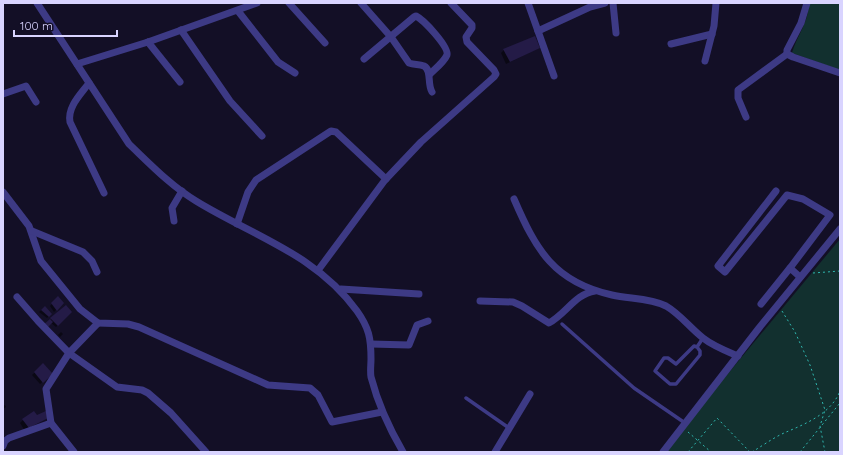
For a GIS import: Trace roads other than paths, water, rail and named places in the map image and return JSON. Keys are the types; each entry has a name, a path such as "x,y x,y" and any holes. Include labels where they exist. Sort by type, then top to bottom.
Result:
{"street":[{"path":"37,3 129,144 149,164 195,201 295,253 318,269 341,289 368,329 371,344 371,375 388,427 403,452"},
{"path":"77,64 148,42 257,3"},
{"path":"289,3 325,43"},
{"path":"361,3 391,37 408,63 425,67 430,74"},
{"path":"318,269 386,179 421,142 496,74 467,42 466,37 472,28 472,25 451,3"},
{"path":"528,3 554,76"},
{"path":"538,31 590,6 604,3"},
{"path":"613,3 616,33"},
{"path":"705,61 712,34 716,3"},
{"path":"788,54 787,50 801,23 807,3"},
{"path":"238,11 278,62 295,73"},
{"path":"364,59 414,17 418,17 446,48 447,52 443,61 430,74 428,82 432,92"},
{"path":"181,30 230,101 262,136"},
{"path":"671,44 712,34"},
{"path":"148,42 180,82"},
{"path":"788,54 792,57 840,73"},
{"path":"746,117 738,98 738,90 788,54"},
{"path":"89,83 71,108 69,116 70,122 104,193"},
{"path":"3,94 26,86 36,102"},
{"path":"238,224 248,192 256,180 331,131 336,132 386,179"},
{"path":"174,220 172,208 182,191"},
{"path":"761,304 830,215 803,199 787,195 725,272 718,266 776,191"},
{"path":"3,193 30,226 38,255 44,266 80,309 98,323 128,324 139,327 268,385 310,388 318,395 332,422 382,412"},
{"path":"514,199 533,238 550,263 566,276 595,291 664,305 680,316 704,338 738,356"},
{"path":"663,452 801,276 840,230"},
{"path":"32,231 83,252 92,261 97,272"},
{"path":"790,268 801,276"},
{"path":"341,289 419,294"},
{"path":"480,300 514,302 548,323 579,298 588,292 595,291"},
{"path":"17,297 69,353 117,387 142,390 148,393 170,413 206,452"},
{"path":"371,344 409,345 417,325 428,320"},
{"path":"74,452 51,423 46,389 69,353 98,323"},
{"path":"495,452 530,394"},
{"path":"3,446 5,441 9,438 51,423"}],"lane":[{"path":"562,324 634,388 684,426"},
{"path":"697,347 700,354 676,384 670,384 655,371 664,358 668,358 676,364 694,346 697,347 704,338"},
{"path":"466,398 509,428"}]}
